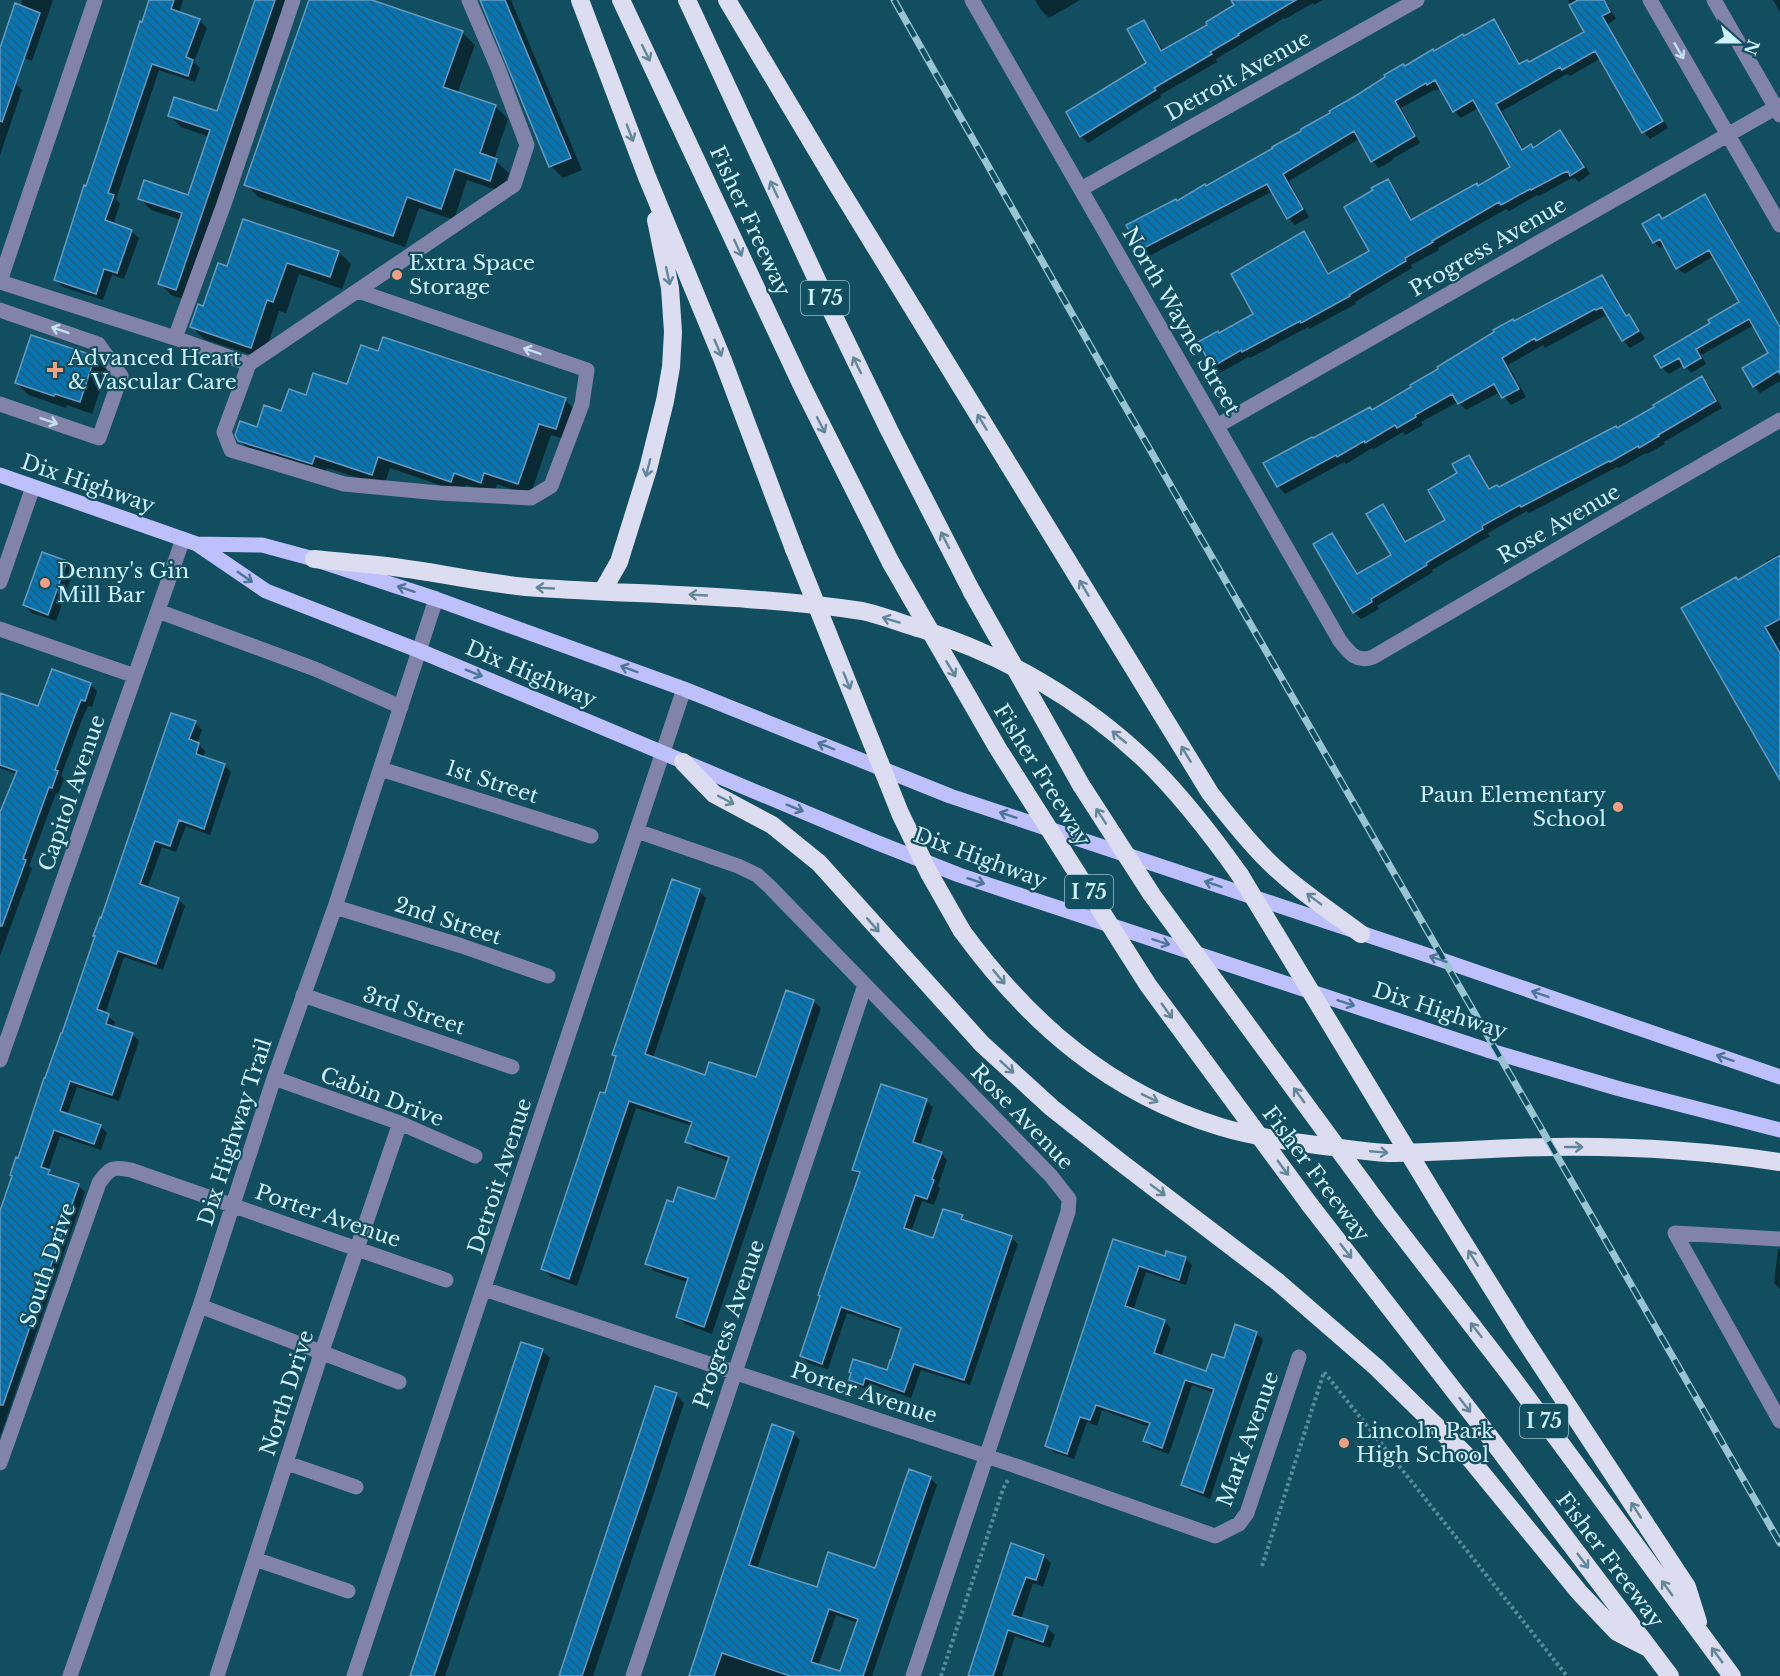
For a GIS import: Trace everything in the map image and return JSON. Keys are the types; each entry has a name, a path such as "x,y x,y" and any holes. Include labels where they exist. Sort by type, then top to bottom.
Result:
{"highway":[{"path":"580,0 647,177 722,358 794,549 900,813 929,873 962,931 1017,999 1056,1036 1093,1065 1152,1099 1204,1121 1289,1142 1385,1153 1584,1147 1712,1154 1780,1162"},
{"name":"Fisher Freeway","path":"621,0 803,388 891,563 997,747 1148,985 1310,1205 1476,1419 1670,1676"},
{"name":"Fisher Freeway","path":"687,0 889,430 972,592 1081,785 1146,885 1383,1210 1511,1376 1732,1676"},
{"path":"727,0 833,178 1210,793 1240,833 1268,861 1298,887 1361,934"},
{"path":"603,590 619,562 648,469 671,367 673,332 670,288 647,177"},
{"path":"314,559 400,568 537,588 740,597 864,612 956,640 1047,684 1094,717 1145,760 1205,826 1240,874 1520,1333 1687,1587 1702,1635"},
{"path":"683,762 714,794 772,825 819,863 982,1044 1052,1108 1278,1282 1376,1367 1471,1460 1579,1592 1617,1632 1648,1648"}],"main road":[{"name":"Dix Highway","path":"0,475 190,541 266,591 420,651 927,862 1046,904 1487,1050 1675,1104 1780,1130"},
{"name":"Dix Highway","path":"190,541 262,545 314,559 436,599 684,689 950,796 1433,957 1780,1077"}],"street":[{"path":"95,0 0,281 249,364"},
{"path":"175,338 224,204 293,0"},
{"path":"358,291 587,370 582,404 551,486 531,498 440,493 344,484 231,450 224,432 249,364 514,185 527,145 469,0"},
{"name":"North Wayne Street","path":"972,0 1340,641 1353,656 1359,659"},
{"name":"Detroit Avenue","path":"1081,189 1417,0"},
{"path":"1650,0 1780,225"},
{"path":"1714,0 1779,109"},
{"name":"Progress Avenue","path":"1217,426 1728,134 1779,109"},
{"path":"0,310 98,344 121,376 99,438 0,404"},
{"name":"Rose Avenue","path":"1359,659 1366,660 1373,657 1780,420"},
{"path":"0,582 6,546 33,487"},
{"name":"Capitol Avenue","path":"0,1060 158,611 190,541"},
{"name":"Dix Highway Trail","path":"70,1676 200,1306 274,1078 335,907 436,599"},
{"path":"158,611 315,669 402,707"},
{"path":"0,629 135,676"},
{"name":"Detroit Avenue","path":"354,1676 684,689"},
{"name":"1st Street","path":"381,769 591,836"},
{"name":"Rose Avenue","path":"637,831 738,866 757,875 1051,1176 1069,1198 1068,1212 913,1676"},
{"name":"2nd Street","path":"335,907 462,946 548,976"},
{"name":"Progress Avenue","path":"633,1676 865,985"},
{"name":"3rd Street","path":"303,994 513,1067"},
{"name":"Cabin Drive","path":"274,1078 400,1123 475,1156"},
{"name":"North Drive","path":"218,1676 322,1352 400,1123"},
{"name":"Porter Avenue","path":"99,1183 108,1171 117,1167 131,1170 447,1280"},
{"name":"South Drive","path":"0,1463 99,1183"},
{"path":"1780,1239 1675,1233 1780,1421"},
{"name":"Porter Avenue","path":"484,1289 986,1456 1203,1533 1215,1536 1228,1530"},
{"path":"200,1306 399,1382"},
{"name":"Mark Avenue","path":"1228,1530 1239,1524 1247,1513 1299,1357"},
{"path":"287,1463 356,1487"},
{"path":"255,1559 348,1591"}],"path":[{"path":"1262,1566 1324,1372 1567,1676"},
{"path":"941,1676 1003,1489 1008,1481"}],"building":[{"path":"149,0 174,0 171,9 200,19 186,57 193,60 188,76 152,64 108,193 114,195 105,220 132,230 117,273 104,269 96,294 54,280 84,185 86,186"},
{"path":"255,0 275,0 176,290 158,284 182,213 138,199 144,180 188,195 210,130 168,116 174,97 217,111"},
{"path":"309,0 372,0 463,31 443,87 496,105 480,153 497,159 490,181 455,169 441,209 407,197 393,236 244,185"},
{"path":"480,0 505,0 571,158 549,167"},
{"path":"1231,0 1296,0 1238,34 1210,52 1212,54 1154,88 1156,90 1080,137 1066,112 1146,63 1127,29 1144,20 1161,51 1207,25 1206,22 1234,5"},
{"path":"1578,0 1604,0 1610,12 1602,16 1663,121 1642,133 1595,51 1562,70 1560,67 1496,104 1522,150 1531,144 1533,148 1560,130 1584,167 1570,176 1568,171 1561,174 1501,205 1499,202 1405,258 1406,261 1350,296 1301,323 1300,321 1242,352 1241,350 1212,367 1198,342 1253,314 1231,274 1304,231 1328,274 1369,251 1344,207 1373,190 1371,188 1388,179 1411,220 1510,167 1473,100 1453,112 1435,80 1395,101 1415,136 1371,162 1354,131 1283,174 1303,209 1287,219 1267,184 1140,250 1126,225 1176,199 1177,201 1205,184 1206,186 1273,148 1403,64 1405,66 1433,49 1434,51 1494,19 1519,64 1527,60 1529,62 1584,32 1569,5"},
{"path":"15,3 40,13 2,122 0,121 0,48"},
{"path":"1705,194 1780,327 1780,374 1778,371 1753,387 1742,368 1768,353 1749,319 1696,349 1701,358 1684,368 1679,358 1661,368 1654,356 1710,323 1708,320 1739,302 1709,250 1676,269 1660,239 1653,243 1642,224 1659,214 1662,219"},
{"path":"243,219 339,251 330,277 287,263 273,302 267,300 251,348 190,327 198,304 203,306 218,263 227,266"},
{"path":"1602,275 1626,316 1629,314 1639,331 1622,341 1602,307 1595,309 1536,341 1535,338 1502,358 1519,389 1502,398 1494,384 1458,404 1452,394 1397,428 1395,425 1365,443 1364,441 1337,457 1336,455 1277,487 1263,463 1370,407 1372,410 1411,387 1410,385 1438,369 1437,367 1494,332 1493,330"},
{"name":"Advanced Heart & Vascular Care","path":"31,335 95,356 80,402 15,383"},
{"path":"383,337 566,398 556,429 539,424 518,484 484,473 481,483 454,473 451,482 378,457 372,475 315,456 312,464 238,441 235,435 240,421 257,427 264,405 281,411 289,389 306,395 313,373 347,384 361,345 378,351"},
{"path":"1702,376 1716,401 1639,448 1638,446 1482,526 1483,529 1426,563 1427,565 1371,599 1372,602 1353,613 1313,544 1332,533 1357,574 1391,555 1366,514 1383,504 1405,542 1445,520 1428,490 1457,473 1452,464 1469,455 1489,489 1497,485 1499,487 1616,426 1617,428"},
{"name":"Denny's Gin Mill Bar","path":"42,552 67,561 48,615 23,605"},
{"path":"1780,555 1780,619 1765,627 1780,653 1780,780 1681,608 1736,577 1738,580"},
{"path":"52,669 91,683 85,701 81,700 75,715 55,770 58,771 52,788 49,787 23,859 26,860 2,926 0,926 0,812 17,771 0,765 0,693 38,706"},
{"path":"171,713 196,721 189,739 199,743 196,754 225,764 204,829 179,820 170,846 155,841 140,884 179,898 156,964 118,951 97,1009 109,1014 106,1024 133,1033 112,1095 70,1081 60,1111 101,1125 94,1144 54,1130 41,1167 50,1170 48,1174 79,1184 3,1405 0,1405 0,1211 16,1157 18,1158 44,1078 62,1033 95,936 93,936"},
{"path":"672,879 700,889 645,1054 705,1075 709,1062 756,1077 786,990 814,1000 704,1327 676,1317 688,1278 645,1264 667,1200 673,1202 678,1187 715,1199 729,1157 685,1142 692,1122 629,1101 569,1279 541,1269 600,1092 605,1093 616,1056 612,1055"},
{"path":"881,1084 927,1099 913,1142 942,1152 927,1199 915,1195 904,1228 933,1238 943,1209 963,1215 961,1219 1012,1236 964,1380 914,1364 904,1392 865,1378 863,1385 849,1380 853,1359 887,1370 901,1328 841,1307 822,1364 800,1356 860,1172 852,1170"},
{"path":"1113,1239 1165,1256 1166,1251 1186,1257 1179,1280 1139,1266 1125,1306 1165,1320 1154,1353 1206,1371 1212,1354 1224,1358 1235,1324 1257,1332 1203,1493 1181,1485 1214,1389 1185,1380 1162,1448 1143,1441 1150,1423 1096,1405 1090,1420 1080,1417 1067,1454 1045,1446"},
{"path":"521,1342 543,1349 496,1495 434,1676 410,1676"},
{"path":"655,1386 677,1393 648,1482 582,1676 559,1676"},
{"path":"772,1424 794,1432 749,1565 817,1587 828,1552 875,1568 909,1469 931,1477 863,1676 790,1676 722,1653 714,1676 689,1676","holes":["829,1609 858,1619 840,1671 811,1662"]},
{"path":"1011,1543 1044,1555 1036,1580 1026,1577 1012,1615 1048,1626 1043,1642 1008,1630 993,1676 968,1676"}],"railway":[{"path":"894,0 1092,349 1780,1543"}],"place":[{"name":"Extra Space Storage","path":"397,275"},
{"name":"Advanced Heart & Vascular Care","path":"55,370"},
{"name":"Denny's Gin Mill Bar","path":"45,583"},
{"name":"Paun Elementary School","path":"1618,807"},
{"name":"Lincoln Park High School","path":"1344,1443"}]}
